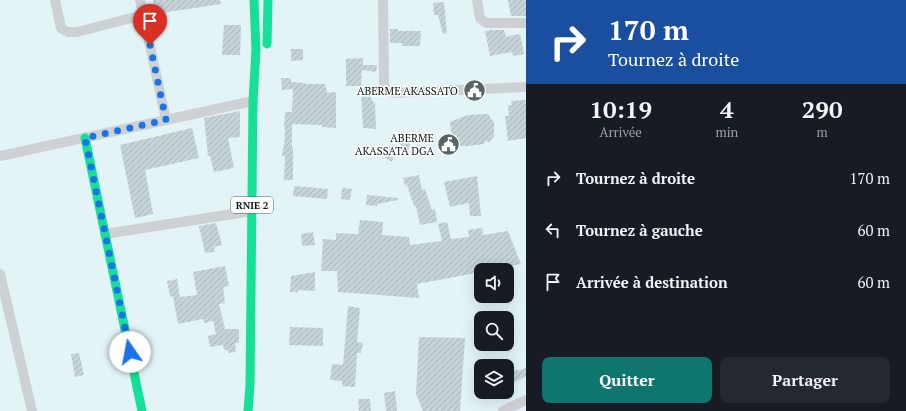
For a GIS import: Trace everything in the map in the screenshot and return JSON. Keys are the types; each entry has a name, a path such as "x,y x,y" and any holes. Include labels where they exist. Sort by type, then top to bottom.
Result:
{"main road":[{"name":"RNIE 2","path":"248,411 250,385 253,101 256,50 254,0"},
{"path":"267,50 268,0"},
{"path":"85,138 142,411"}],"street":[{"path":"55,0 61,28 68,32 77,32 143,15"},
{"path":"140,0 166,120"},
{"path":"383,0 384,85 386,91 393,93 526,87"},
{"path":"477,0 480,18 486,23 526,23"},
{"path":"0,156 253,101"},
{"path":"105,234 252,211"},
{"path":"0,274 32,411"},
{"path":"508,410 526,400"}],"building":[{"path":"153,0 220,0 221,4 155,14"},
{"path":"508,0 526,0 526,16 511,16"},
{"path":"444,2 447,33 443,34 438,15 434,15 433,3"},
{"path":"224,25 241,25 240,55 222,55"},
{"path":"390,29 398,29 398,31 421,31 420,46 402,46 402,43 390,43"},
{"path":"504,30 506,37 520,34 524,54 513,56 512,52 490,56 485,31"},
{"path":"291,49 303,49 303,60 291,61"},
{"path":"363,58 363,65 377,65 376,72 362,70 361,86 346,86 346,59"},
{"path":"281,78 291,78 291,82 305,84 325,84 327,93 336,92 336,128 322,127 322,125 292,124 293,180 284,180 285,156 282,156 284,148 285,112 292,112 293,89 282,90"},
{"path":"367,92 375,104 376,129 363,128 361,93"},
{"path":"526,100 526,138 508,141 505,116 509,116 508,105 512,105 511,101"},
{"path":"240,111 240,137 228,138 234,168 214,172 210,156 208,156 204,118"},
{"path":"488,114 494,123 494,136 489,142 485,141 484,144 468,146 453,146 450,122 468,115"},
{"path":"192,128 199,158 145,170 153,214 135,218 120,145"},
{"path":"406,132 414,135 408,150 400,146"},
{"path":"388,146 396,149 392,162 384,157"},
{"path":"419,175 422,190 425,189 432,210 435,209 437,222 420,225 416,206 414,206 407,185 405,186 403,178"},
{"path":"477,176 481,216 470,216 469,203 450,207 444,182"},
{"path":"294,186 328,189 327,199 293,196"},
{"path":"342,188 352,189 350,200 341,199"},
{"path":"367,195 398,198 398,200 377,204 377,206 366,205"},
{"path":"360,220 383,222 382,235 409,237 410,245 442,241 438,224 447,222 451,239 469,237 468,230 482,228 483,235 508,231 521,264 514,265 514,263 474,263 474,273 417,284 419,298 338,292 337,271 321,271 323,239 336,240 336,233 358,234"},
{"path":"216,223 222,245 214,247 215,252 205,253 199,226"},
{"path":"313,232 315,245 302,246 301,234"},
{"path":"225,266 229,286 223,287 225,303 219,304 225,329 239,329 239,343 235,343 236,352 228,353 228,350 224,350 223,345 210,347 208,336 216,334 213,321 204,323 203,319 178,324 173,296 170,297 167,281 177,279 180,297 197,295 193,272"},
{"path":"315,272 315,291 298,290 298,292 290,292 291,276"},
{"path":"348,306 360,308 357,342 363,343 361,353 357,353 355,387 342,386 342,381 330,380 332,364 343,365"},
{"path":"290,327 323,328 323,346 289,345"},
{"path":"419,337 465,338 460,411 423,411 416,394"},
{"path":"79,353 84,375 75,377 71,354"},
{"path":"526,368 526,376 514,382 514,370 517,369 518,371"},
{"path":"395,391 397,411 386,411 384,393"},
{"path":"358,399 370,399 371,411 359,411"}],"traffic: fast":[{"path":"248,411 250,385 253,101 256,50 254,0"},
{"path":"267,44 268,0"},
{"path":"85,138 142,411"}],"place":[{"name":"ABERME AKASSATO","path":"474,91"},
{"name":"ABERME AKASSATA DGA","path":"449,144"}],"route":[{"path":"130,352 85,138 166,120 150,45"}]}
